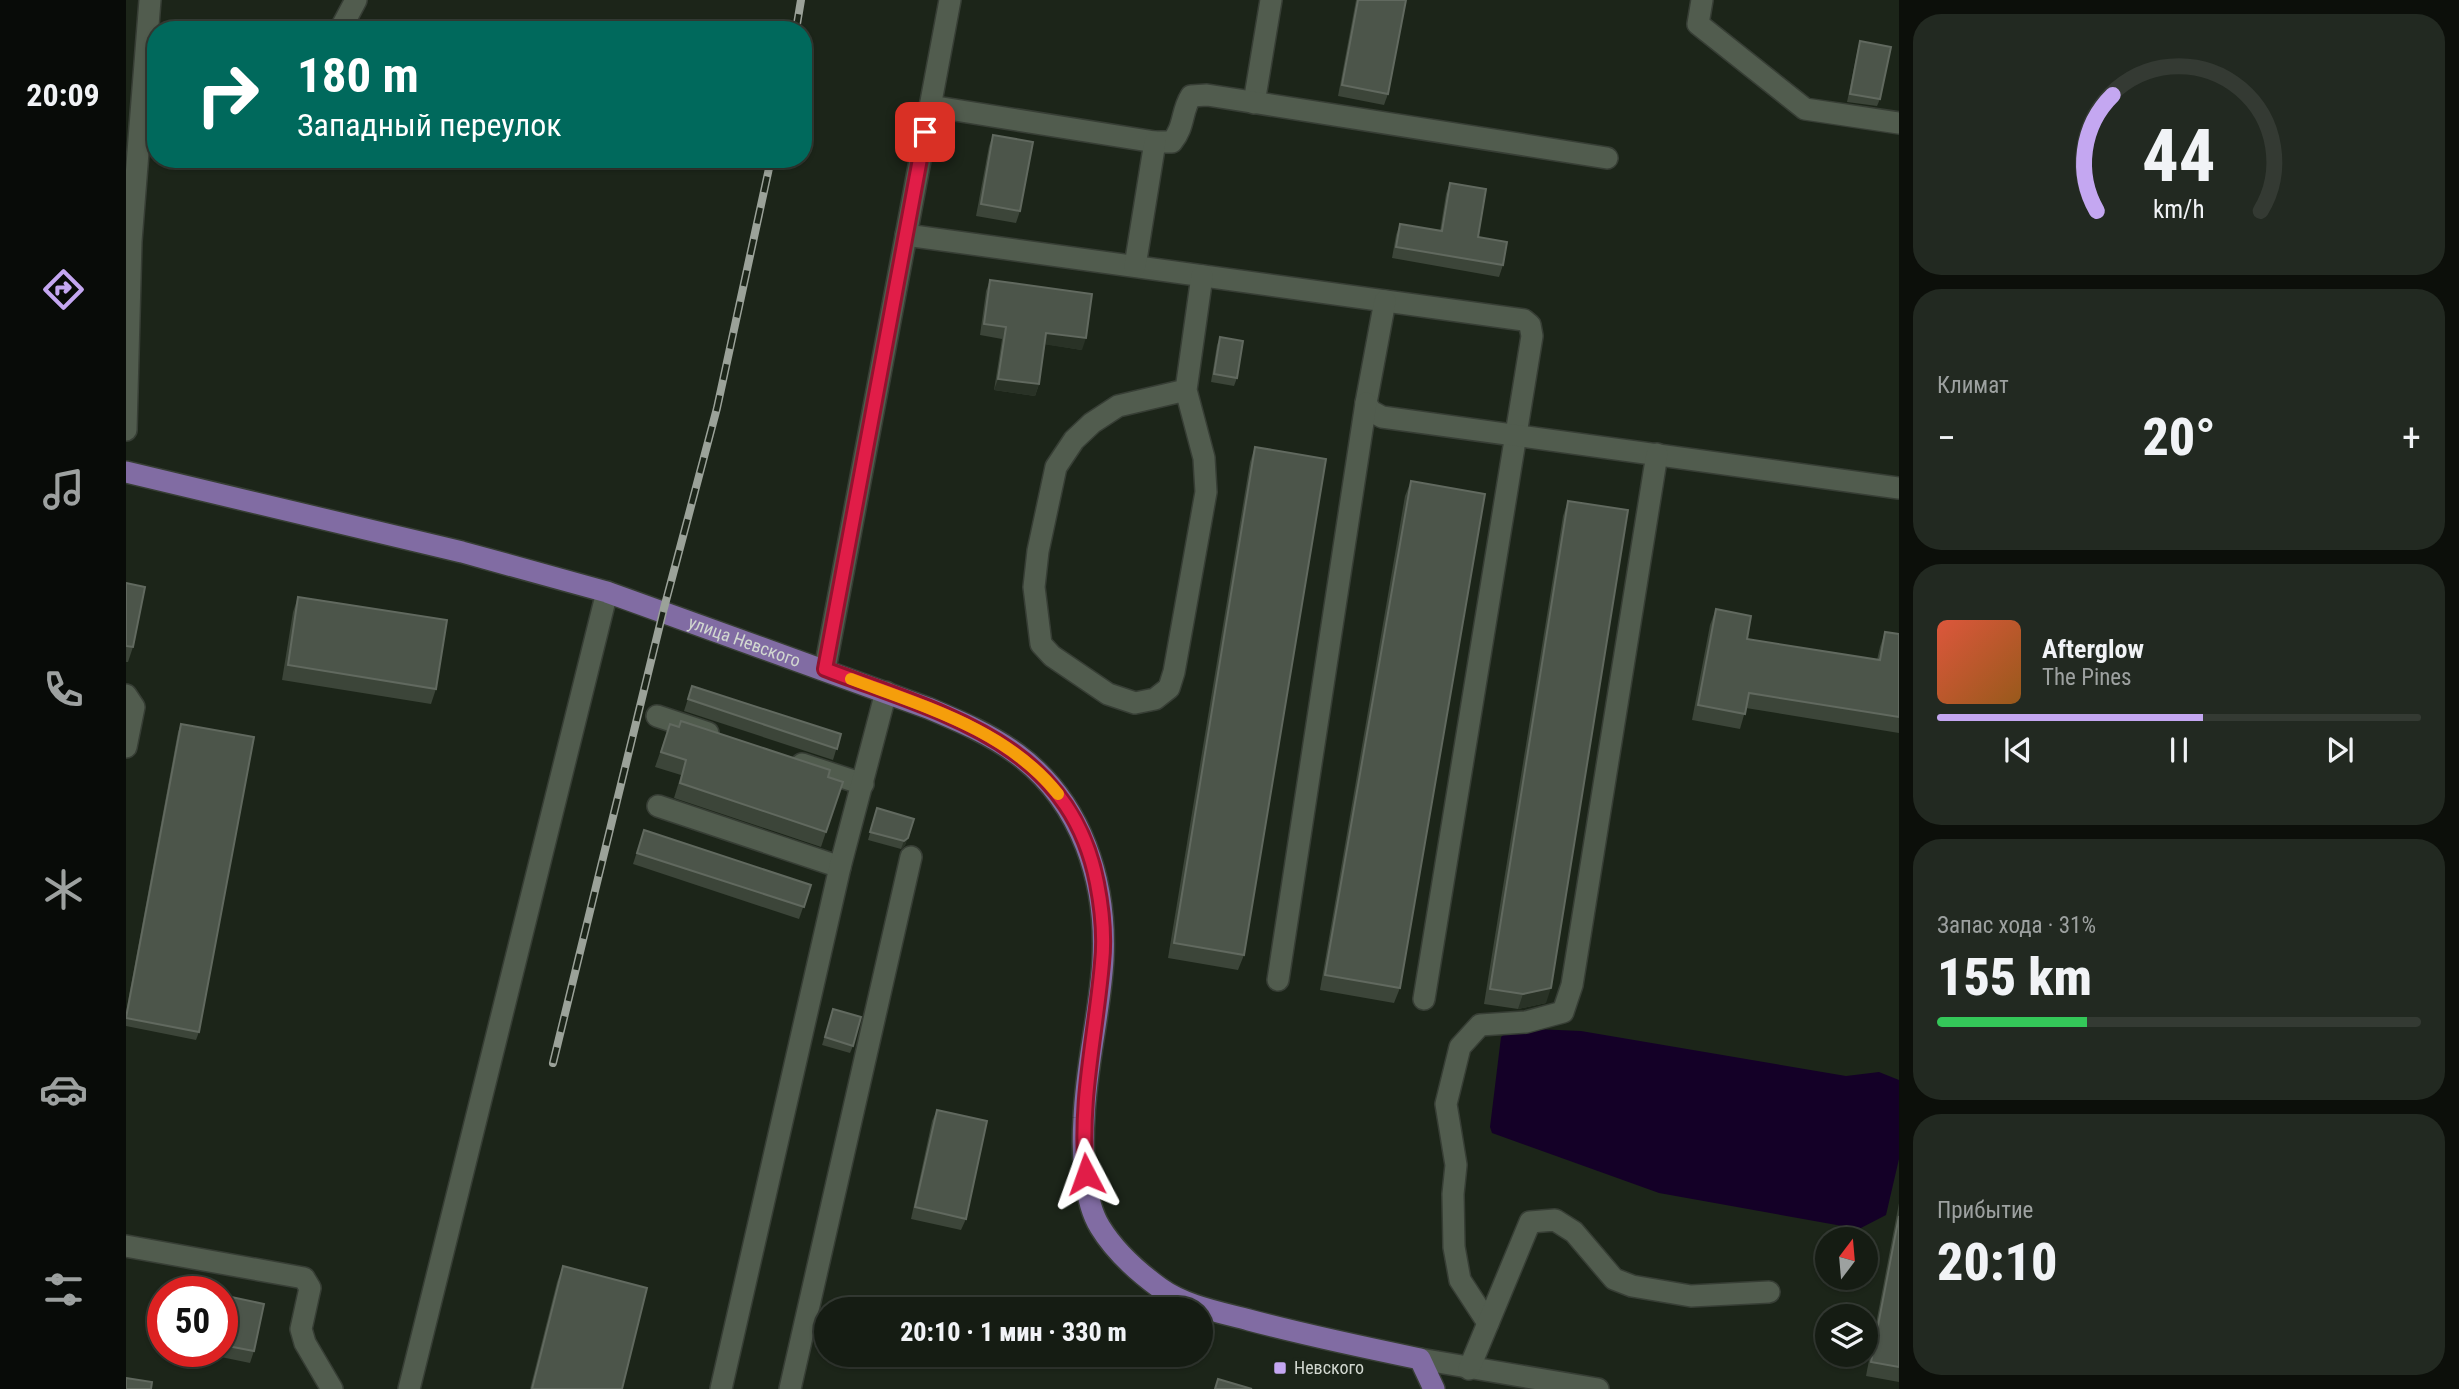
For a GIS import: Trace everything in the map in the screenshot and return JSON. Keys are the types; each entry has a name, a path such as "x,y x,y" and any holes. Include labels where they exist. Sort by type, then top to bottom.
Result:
{"main road":[{"name":"улица Невского","path":"126,472 462,552 607,593 886,692 976,728 1016,753 1043,776 1059,796 1084,836 1093,863 1103,926 1103,960 1085,1091 1083,1141 1090,1199 1099,1226 1125,1256 1161,1289 1201,1308 1294,1332 1419,1359"},
{"path":"1419,1359 1434,1389"}],"street":[{"path":"150,0 150,21"},
{"path":"345,21 356,0"},
{"path":"825,669 950,0"},
{"path":"1254,103 1271,0"},
{"path":"1702,0 1698,24 1805,109 1899,124"},
{"path":"930,106 1155,142 1172,142 1182,130 1185,106 1191,96 1207,95 1607,158"},
{"path":"126,430 129,241 147,101"},
{"path":"1135,266 1155,142"},
{"path":"906,235 1524,320 1530,325 1532,336 1517,434 1424,999"},
{"path":"1186,390 1118,406 1092,423 1074,440 1056,467 1038,551 1034,587 1041,644 1052,656 1108,694 1136,703 1155,699 1169,688 1206,492 1205,458 1186,390 1202,276"},
{"path":"1278,980 1366,403 1385,300"},
{"path":"1366,403 1371,411 1382,417 1899,488"},
{"path":"1488,1323 1460,1280 1454,1247 1453,1194 1456,1165 1446,1104 1460,1047 1480,1025 1526,1022 1563,1012 1572,985 1657,454"},
{"path":"410,1389 607,593"},
{"path":"721,1389 840,867 886,692"},
{"path":"126,695 134,707 126,747"},
{"path":"657,716 722,737"},
{"path":"786,758 863,784"},
{"path":"658,806 840,867"},
{"path":"790,1389 911,857"},
{"path":"1469,1368 1530,1222 1555,1220 1574,1232 1614,1279 1632,1286 1691,1296 1769,1292"},
{"path":"126,1246 304,1278 310,1288 301,1329 305,1343 332,1389"},
{"path":"1419,1359 1545,1385 1598,1389"}],"shaded area":[{"path":"1512,1028 1581,1031 1846,1076 1879,1072 1899,1080 1899,1159 1886,1215 1863,1227 1848,1227 1659,1193 1492,1133 1490,1127 1501,1037"}],"building":[{"path":"1358,0 1406,0 1388,94 1342,85"},
{"path":"1860,41 1891,47 1880,99 1850,94"},
{"path":"993,135 1033,142 1020,211 981,204"},
{"path":"1450,183 1486,189 1478,237 1507,242 1503,265 1396,247 1400,224 1442,231"},
{"path":"990,280 1092,294 1086,338 1046,333 1039,384 998,379 1006,327 984,324"},
{"path":"1220,337 1243,341 1237,378 1214,374"},
{"path":"1255,447 1326,459 1244,955 1174,943"},
{"path":"1411,481 1485,494 1400,988 1325,975"},
{"path":"1568,501 1628,510 1551,988 1523,994 1490,989"},
{"path":"126,583 145,587 133,647 126,646"},
{"path":"298,597 447,620 436,689 288,665"},
{"path":"1716,609 1751,616 1747,639 1880,660 1885,632 1899,634 1899,717 1749,693 1745,714 1698,705"},
{"path":"692,686 841,734 837,749 688,699"},
{"path":"681,721 830,770 828,777 843,782 826,832 680,783 686,760 661,752 670,724 679,727"},
{"path":"181,724 254,737 199,1032 126,1018"},
{"path":"877,808 914,819 908,838 904,841 870,832"},
{"path":"644,830 811,885 804,907 637,853"},
{"path":"833,1009 861,1017 853,1046 825,1037"},
{"path":"937,1110 987,1121 966,1219 915,1207"},
{"path":"1899,1216 1899,1367 1878,1363 1878,1326"},
{"path":"563,1266 647,1288 622,1389 532,1389"},
{"path":"238,1298 264,1304 254,1351 238,1348"},
{"path":"126,1378 152,1382 151,1389 126,1389"},
{"path":"1218,1379 1252,1389 1215,1389"}],"railway":[{"path":"798,21 801,0"},
{"path":"553,1063 663,612 717,408 769,168"}],"slow traffic":[{"path":"851,679 976,728 1016,753 1043,776 1058,794"}],"place":[{"name":"Невского","path":"1280,1368"}],"route":[{"path":"925,132 825,669 976,728 1016,753 1043,776 1084,836 1093,863 1103,926 1103,960 1085,1091 1083,1141 1086,1174"}]}
